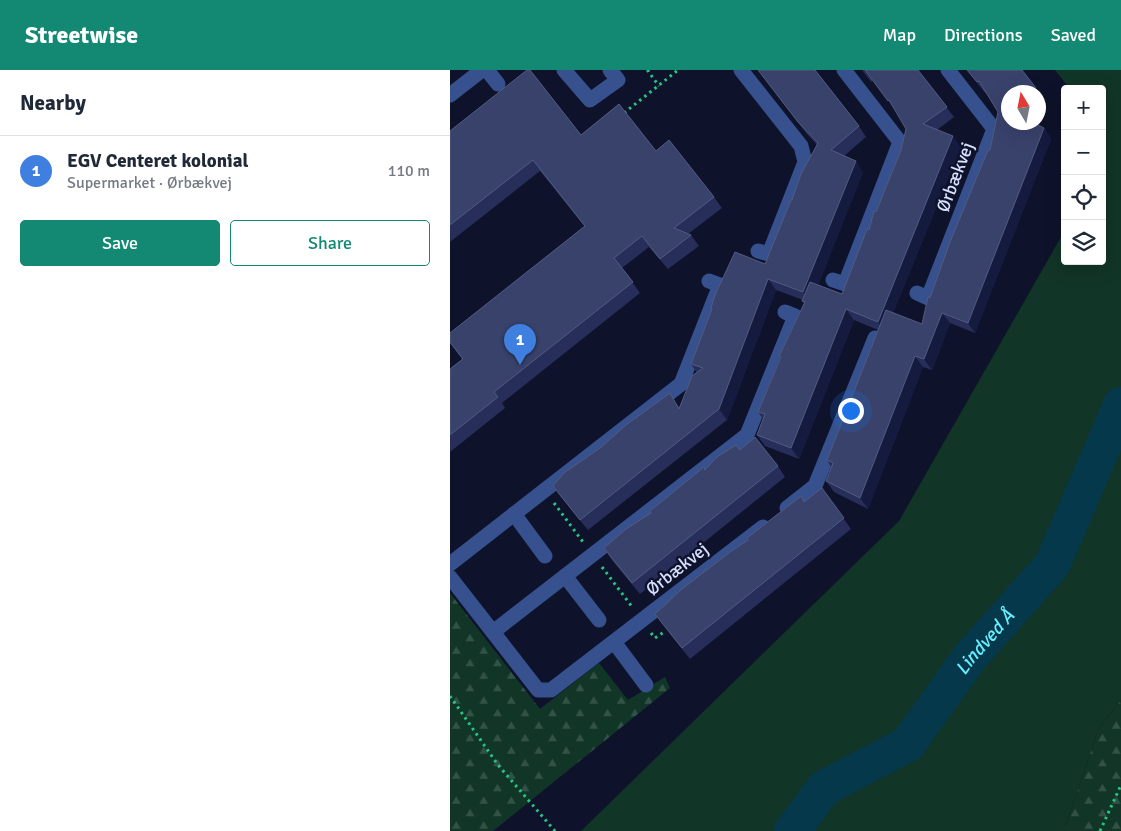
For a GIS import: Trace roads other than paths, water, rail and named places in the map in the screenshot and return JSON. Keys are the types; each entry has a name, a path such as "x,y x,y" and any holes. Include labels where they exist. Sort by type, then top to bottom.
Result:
{"street":[{"path":"450,95 482,70"},
{"path":"487,70 498,84"},
{"path":"564,70 590,100 618,80 610,70"},
{"path":"741,70 801,146 805,162 769,254 758,251"},
{"path":"833,280 845,284 900,142 844,70"},
{"name":"Ørbækvej","path":"917,293 928,298 994,129 948,70"},
{"path":"450,564 681,384 720,285 709,281"},
{"path":"493,632 747,435 794,316 785,312"},
{"name":"Ørbækvej","path":"450,577 538,690 551,690 816,486 875,338"},
{"path":"514,514 545,556"},
{"path":"565,576 599,620"},
{"path":"614,642 646,685"}],"waterway":[{"name":"Lindved Å","path":"792,831 824,788 908,744 970,657 1052,565 1121,405"}],"place":[{"name":"EGV Centeret kolonial","path":"520,365"}]}
